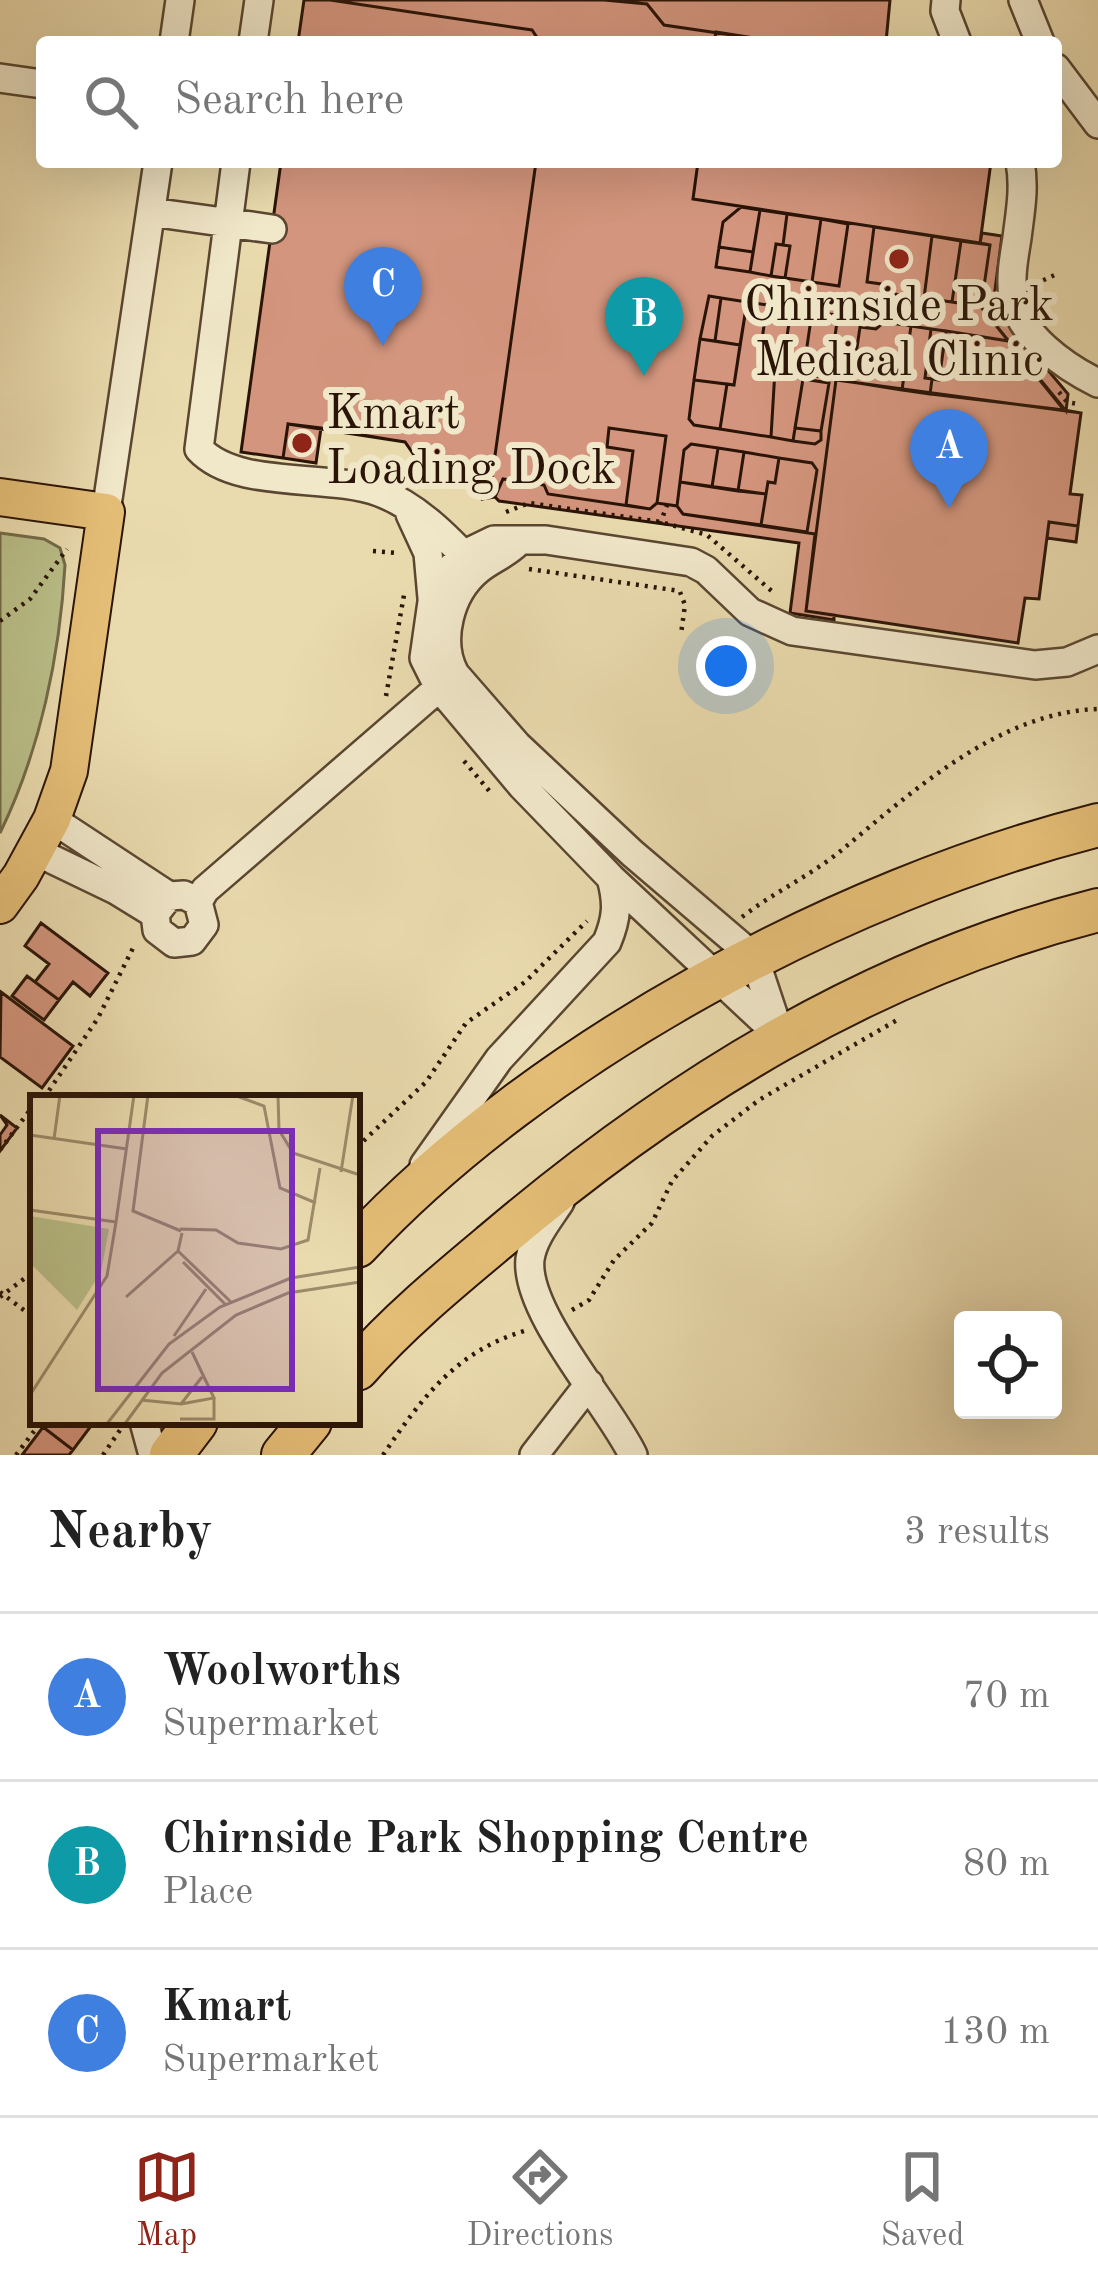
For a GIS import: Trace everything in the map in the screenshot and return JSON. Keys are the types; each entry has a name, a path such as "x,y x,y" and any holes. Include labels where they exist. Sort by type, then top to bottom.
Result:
{"highway":[{"path":"360,1243 401,1199 511,1110 636,1025 716,978 739,944 1098,825"},
{"path":"360,1366 427,1300 578,1172 781,1036 860,994 945,960 1098,910"},
{"path":"171,1455 194,1425"},
{"path":"284,1455 308,1425"}],"main road":[{"path":"0,497 106,512 75,739 43,835 0,905"}],"street":[{"path":"175,36 180,0"},
{"path":"254,36 259,0"},
{"path":"946,0 955,36"},
{"path":"1023,0 1038,36"},
{"path":"1062,76 1098,124"},
{"path":"0,78 36,83"},
{"path":"106,512 157,168"},
{"path":"235,168 199,449 222,467 370,490 405,506 451,539 471,562"},
{"path":"1021,168 1023,196 1012,274 1014,304 1042,344 1077,373 1098,383"},
{"path":"151,212 272,230"},
{"path":"405,506 428,553 432,602 424,658 632,853 739,944 781,1036"},
{"path":"432,602 442,578 471,562 518,542 546,540 691,562 750,612 792,631 1035,665 1067,662 1098,649"},
{"path":"471,562 447,628 446,680 522,786 610,878 781,1036"},
{"path":"197,902 446,680"},
{"path":"43,835 116,890 162,905 184,895 197,902 204,925 196,937 174,943 161,936 162,905"},
{"path":"401,1199 499,1059 607,942 616,920 617,900 610,878"},
{"path":"578,1172 535,1243 530,1257 533,1283 565,1352 634,1455"},
{"path":"534,1455 589,1384"},
{"path":"145,1425 153,1455"}],"path":[{"path":"0,621 30,599 68,549"},
{"path":"529,569 680,591"},
{"path":"739,944 887,809 978,745 1073,710 1098,709"},
{"path":"383,1455 411,1414 458,1361 507,1336 551,1322 589,1300 614,1260 652,1223 673,1181 712,1136 759,1100 908,1015"},
{"path":"0,1150 30,1110"},
{"path":"30,1274 1,1294 30,1315"},
{"path":"16,1455 38,1425"},
{"path":"103,1455 124,1425"}],"green space":[{"path":"0,533 44,539 60,548 65,565 46,702 0,833"}],"building":[{"path":"304,0 890,0 887,36 299,36"},
{"path":"304,0 330,0 532,30 536,36 299,36"},
{"path":"604,0 890,0 887,36 739,36 664,25 647,4"},
{"path":"280,168 990,168 980,243 990,245 981,307 1064,410 1081,413 1070,494 1082,495 1078,526 1049,522 1039,599 1025,598 1018,643 806,611 815,534 683,514 677,506 657,503 650,509 548,494 544,485 503,479 495,497 482,499 477,487 481,482 427,474 405,442 321,428 288,424 283,458 241,452"},
{"path":"280,168 535,168 492,477 481,482 427,474 405,442 288,424 283,458 241,452"},
{"path":"697,168 990,168 980,243 693,199"},
{"path":"741,207 760,210 753,252 719,247 723,222"},
{"path":"760,210 787,214 783,245 776,244 771,276 750,272"},
{"path":"787,214 821,219 812,282 785,278 790,246 783,245"},
{"path":"821,219 848,224 839,286 812,282"},
{"name":"Chirnside Park Medical Clinic","path":"874,227 932,236 924,298 886,293 881,284 867,282"},
{"path":"982,233 1002,236 993,305 1068,394 1066,411 981,307 990,245 980,243"},
{"path":"932,236 961,241 952,302 924,298"},
{"path":"961,241 990,245 981,307 952,302"},
{"path":"776,244 790,246 785,278 771,276"},
{"path":"719,247 753,252 750,272 716,267"},
{"path":"709,296 721,298 715,341 700,339"},
{"path":"721,298 747,302 740,345 715,341"},
{"path":"747,302 767,305 758,367 775,370 771,437 720,429 727,384 734,385"},
{"path":"767,305 791,309 782,371 758,367"},
{"path":"791,309 812,312 803,374 782,371"},
{"path":"812,312 838,315 829,378 803,374"},
{"path":"884,322 911,326 902,390 852,382 860,327 876,329"},
{"path":"911,326 931,329 925,378 932,379 930,394 902,390"},
{"path":"931,329 946,331 939,380 925,378"},
{"path":"946,331 1008,341 1064,410 930,394 932,379 939,380"},
{"path":"700,339 740,345 734,385 694,380"},
{"path":"775,370 803,379 793,441 771,437"},
{"path":"803,379 829,383 821,431 795,428"},
{"path":"694,380 727,384 720,429 694,425 689,419"},
{"path":"836,380 1081,413 1070,494 1082,495 1078,526 1049,522 1039,599 1025,598 1018,643 806,611"},
{"name":"Kmart Loading Dock","path":"288,424 321,428 316,463 283,458"},
{"path":"609,428 666,436 657,503 650,509 626,505 633,451 607,447"},
{"path":"795,428 821,431 821,440 815,444 793,441"},
{"path":"691,444 718,448 712,487 680,482 684,450"},
{"path":"718,448 744,452 738,491 712,487"},
{"path":"744,452 779,458 775,483 768,482 766,494 738,491"},
{"path":"779,458 812,463 817,470 807,532 761,525 768,482 775,483"},
{"path":"503,479 544,485 548,494 650,509 657,503 677,506 683,514 815,534 806,611 834,615 834,620 790,613 799,543 499,501 495,497"},
{"path":"680,482 766,494 761,525 683,514 677,506"},
{"path":"1049,522 1078,526 1076,542 1047,538"},
{"path":"41,923 108,973 90,996 73,982 59,1000 35,982 49,964 25,946"},
{"path":"27,976 59,1000 44,1020 12,996"},
{"path":"1,992 73,1046 42,1088 0,1057"},
{"path":"0,1115 17,1128 0,1151 0,1135 7,1125"},
{"path":"45,1425 92,1425 73,1450"},
{"path":"43,1427 73,1450 69,1455 22,1455"}],"place":[{"name":"Chirnside Park Medical Clinic","path":"899,259"},
{"name":"Kmart","path":"383,346"},
{"name":"Chirnside Park Shopping Centre","path":"644,376"},
{"name":"Kmart Loading Dock","path":"302,443"},
{"name":"Woolworths","path":"949,508"}]}
